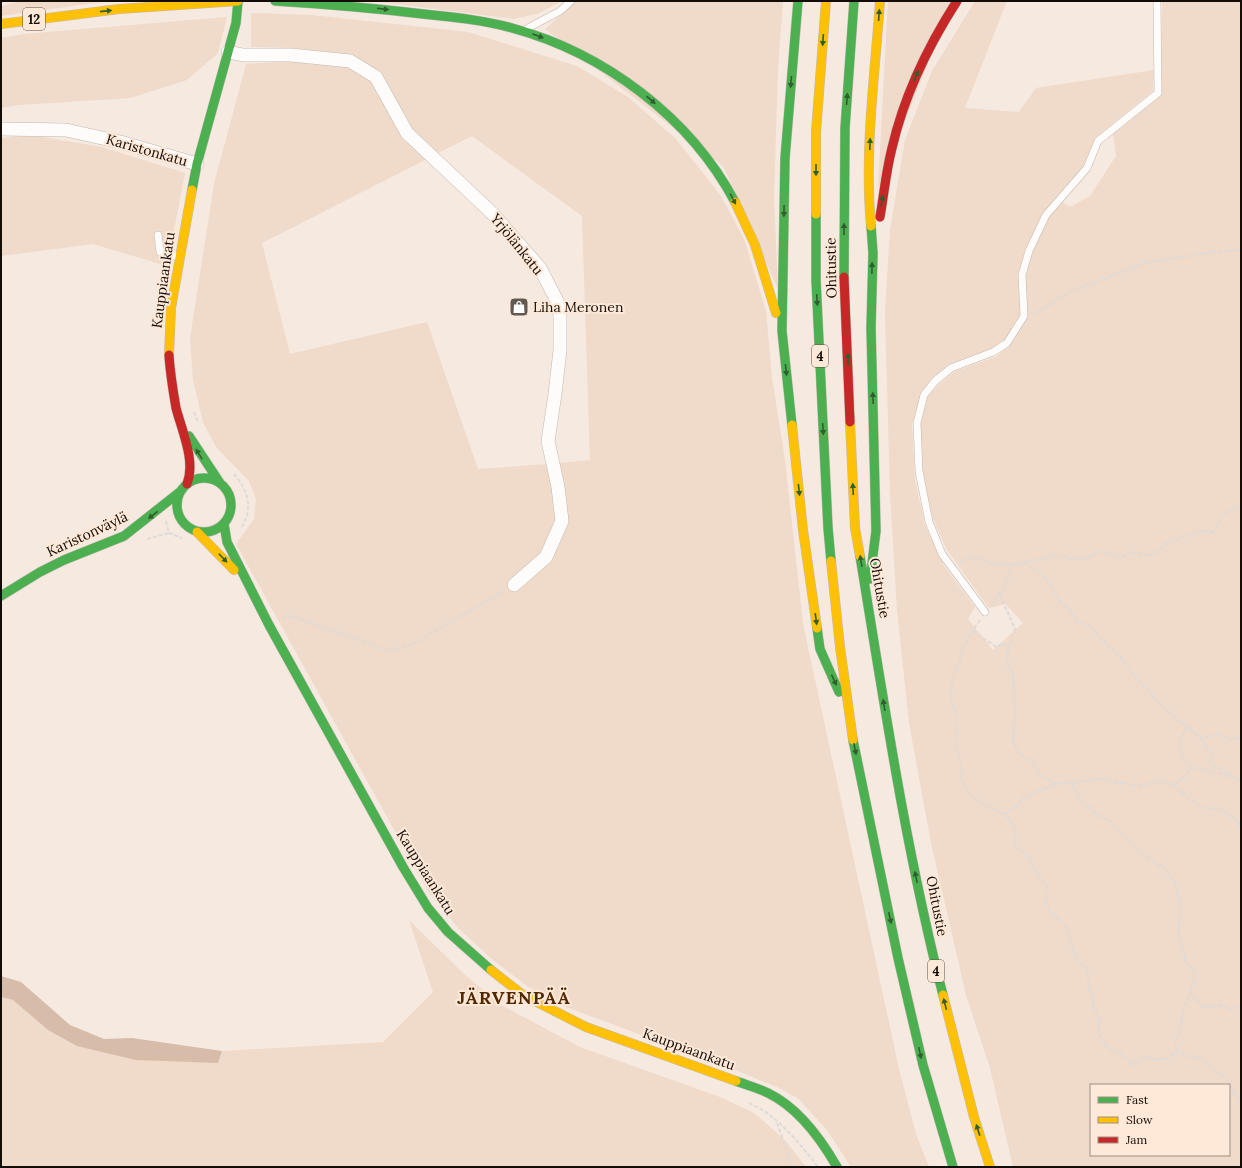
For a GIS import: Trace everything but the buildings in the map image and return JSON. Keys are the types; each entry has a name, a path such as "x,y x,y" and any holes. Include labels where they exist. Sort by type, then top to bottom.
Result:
{"main road":[{"name":"12","path":"1,24 38,18 178,4 238,1"},
{"name":"Karistonkatu","path":"197,164 236,23 238,1"},
{"path":"275,1 354,6 458,18 522,30 568,47 642,91 674,120 703,151 727,188 746,223 782,331"},
{"path":"798,1 785,158 782,331 803,530 820,649 848,711"},
{"name":"Ohitustie","path":"826,1 816,132 816,280 828,528 848,711 898,958 923,1065 953,1167"},
{"name":"Ohitustie","path":"854,1 845,128 844,271 855,528 895,771 930,945 974,1117 990,1167"},
{"path":"867,594 874,556 876,531 871,328 873,253 869,208 870,143 880,1"},
{"path":"873,253 894,140 923,60 957,1"},
{"name":"Kauppiaankatu","path":"182,423 176,406 170,370 170,308 197,164"},
{"path":"182,423 208,466 231,497 231,511 224,524 212,532 197,532 183,523 179,516 177,499 184,487 191,468 182,423"},
{"path":"184,487 203,478 220,482"},
{"name":"Karistonväylä","path":"1,596 40,572 64,560 124,536 162,508 184,487"},
{"path":"171,522 183,523"},
{"name":"Kauppiaankatu","path":"224,524 228,542 248,586 269,625 403,868 428,908 448,932 477,959 522,994 554,1011 586,1027 769,1094 793,1109 809,1124 838,1167"},
{"path":"124,536 152,527"},
{"name":"Kauppiaankatu","path":"197,532 230,565 248,586"}],"street":[{"name":"Yrjölänkatu","path":"228,52 243,55 291,55 350,61 376,77 407,133 492,212 540,268 554,294 560,316 560,350 548,441 558,487 562,521 546,557 514,585"},
{"name":"Karistonkatu","path":"1,129 66,130 120,142 197,164"}],"lane":[{"path":"522,30 560,11 571,1"},
{"path":"985,612 942,554 928,522 919,472 917,423 924,395 935,381 951,368 993,352 1007,343 1024,316 1022,275 1029,251 1046,215 1087,168 1098,141 1158,93 1157,1"},
{"path":"158,235 160,252 179,258"}],"path":[{"path":"1019,325 1070,292 1144,264 1212,252 1241,250"},
{"path":"192,407 200,427"},
{"path":"228,542 242,525 248,510 246,492 241,482 233,474"},
{"path":"952,567 961,560 970,558 979,558 993,564 1012,565 1024,561 1058,555 1070,559 1086,558 1100,552 1122,557 1130,552 1146,555 1154,554 1165,544 1185,536 1201,531 1212,532 1218,527 1220,519 1224,515 1241,507"},
{"path":"162,508 169,532 187,542"},
{"path":"1024,561 1052,586 1060,602 1070,610 1078,621 1092,627 1101,640 1121,658 1131,672 1165,709 1202,739 1209,755 1212,758 1210,764 1227,771 1232,777"},
{"path":"1012,565 1000,595 985,612 968,637 952,681 951,697 956,716 956,746 962,768 961,778 971,797 1004,814 1011,821 1016,832 1014,845 1031,858 1034,869 1047,888 1046,899 1049,911 1066,926 1077,962 1087,969 1089,989 1094,997 1093,1007 1100,1020 1098,1032 1109,1050 1121,1053 1132,1065 1136,1064 1141,1057 1145,1056 1163,1059 1177,1052 1190,1057 1200,1058 1225,1078 1229,1084"},
{"path":"269,625 292,616 390,651 413,644 514,585"},
{"path":"1000,595 1015,629 1008,651 1007,663 1013,673 1015,713 1013,741 1020,753 1032,762 1038,773 1056,784"},
{"path":"974,630 980,637 988,640 996,647 1001,644 1005,644 1008,651"},
{"path":"1186,727 1179,744 1182,757 1191,767 1232,777 1241,782"},
{"path":"1202,739 1217,734 1229,739 1241,738"},
{"path":"1173,785 1184,776 1191,767"},
{"path":"1004,814 1018,805 1024,797 1056,784 1072,783 1086,779 1101,779 1116,780 1139,786 1161,781 1173,785 1194,802 1205,808 1221,810 1234,819 1241,828"},
{"path":"1072,783 1082,803 1090,807 1097,815 1110,821 1143,855 1165,869 1175,882 1181,909 1178,932 1187,964 1192,969 1194,976 1190,993 1183,1010 1180,1032 1175,1041 1177,1052"},
{"path":"1190,993 1204,1007 1222,1004 1230,1009 1241,1006"},
{"path":"1230,1086 1241,1102"},
{"path":"745,1102 760,1108 793,1135 818,1167"},
{"path":"777,1122 788,1154 790,1167"}],"shaded area":[{"path":"22,1 109,1 1,16 1,6"},
{"path":"373,1 562,1 537,14 513,19"},
{"path":"576,1 783,1 778,68 774,197 778,289 723,166 545,29"},
{"path":"888,1 953,1 878,188"},
{"path":"975,1 1007,1 965,108 1019,112 1036,88 1154,70 1153,91 1095,138 1083,166 1043,214 1025,250 1018,276 1022,315 1006,341 933,379 921,394 912,424 915,480 925,525 944,566 975,607 968,619 993,650 1023,623 1006,604 989,608 947,550 933,519 921,471 920,423 927,397 953,372 995,357 1009,346 1026,316 1025,276 1032,251 1049,215 1062,202 1070,207 1090,196 1116,156 1113,134 1161,94 1162,1 1241,1 1241,1167 1013,1167 990,1068 966,995 931,843 909,723 897,610 890,493 885,312 890,230 905,140 932,71"},
{"path":"251,13 312,15 468,32 577,66 628,97 676,139 721,196 744,239 766,311 772,378 785,460 803,624 899,1069 916,1134 929,1167 851,1167 827,1130 799,1099 777,1087 730,1068 566,1007 527,986 492,959 459,929 428,891 236,544 254,519 256,499 249,481 216,447 203,422 193,380 190,338 214,184 246,64 289,61 349,66 372,82 402,138 427,159 262,243 290,354 427,322 478,469 548,464 558,519 542,555 510,581 514,592 551,560 569,522 559,463 590,460 582,216 472,136 436,154 409,129 353,56 293,48 251,47"},
{"path":"227,17 218,53 187,80 130,98 19,105 1,108 1,38 24,34"},
{"path":"30,135 102,147 185,173 167,266 93,244 1,256 1,138"},
{"path":"409,920 464,974 501,1005 580,1047 720,1097 754,1113 785,1140 806,1167 1,1167 1,997 13,1000 48,1030 218,1063 222,1051 383,1042 433,992"},
{"path":"1,976 21,982 70,1025 104,1039 132,1038 222,1051 218,1063 136,1060 77,1046 48,1030 13,1000 1,997"}],"traffic: fast":[{"path":"192,190 197,164 236,23 238,1"},
{"path":"275,1 367,8 468,19 512,28 546,39 579,54 611,72 641,92 669,116 694,142 716,171 735,202"},
{"path":"792,425 782,331 785,158 798,1"},
{"path":"844,277 845,128 854,1"},
{"path":"816,214 816,280 828,528 831,561"},
{"path":"870,579 876,531 871,328 873,253 871,226"},
{"path":"189,436 220,483"},
{"path":"199,478 209,478 219,482 227,490 231,500 231,505 231,510 227,520 219,528 209,532 199,532 189,528 181,520 177,510 177,500 181,490 189,482 199,478"},
{"path":"1,596 40,572 64,560 124,536 181,491"},
{"path":"224,524 227,542 269,625 403,867 428,908 448,932 491,970"},
{"path":"860,556 887,722 907,832 943,995"},
{"path":"817,628 820,649 839,692"},
{"path":"853,740 898,958 923,1065 953,1167"},
{"path":"736,1081 768,1093 790,1107 816,1135 837,1167"}],"traffic: slow":[{"path":"1,24 119,9 238,1"},
{"path":"816,214 816,132 826,1"},
{"path":"871,226 869,198 869,142 880,1"},
{"path":"169,355 171,308 192,190"},
{"path":"735,202 755,245 776,313"},
{"path":"850,422 855,528 860,556"},
{"path":"792,425 803,530 817,628"},
{"path":"197,532 234,570"},
{"path":"831,561 840,647 853,740"},
{"path":"491,970 523,995 586,1027 736,1081"},
{"path":"943,995 974,1117 990,1167"}],"traffic: jam":[{"path":"880,217 890,157 903,109 918,72 936,36 957,1"},
{"path":"844,277 850,422"},
{"path":"169,355 176,408 189,456 190,466 187,484"}],"place":[{"name":"Liha Meronen","path":"519,307"}],"district":[{"name":"JÄRVENPÄÄ","path":"514,997"}]}
